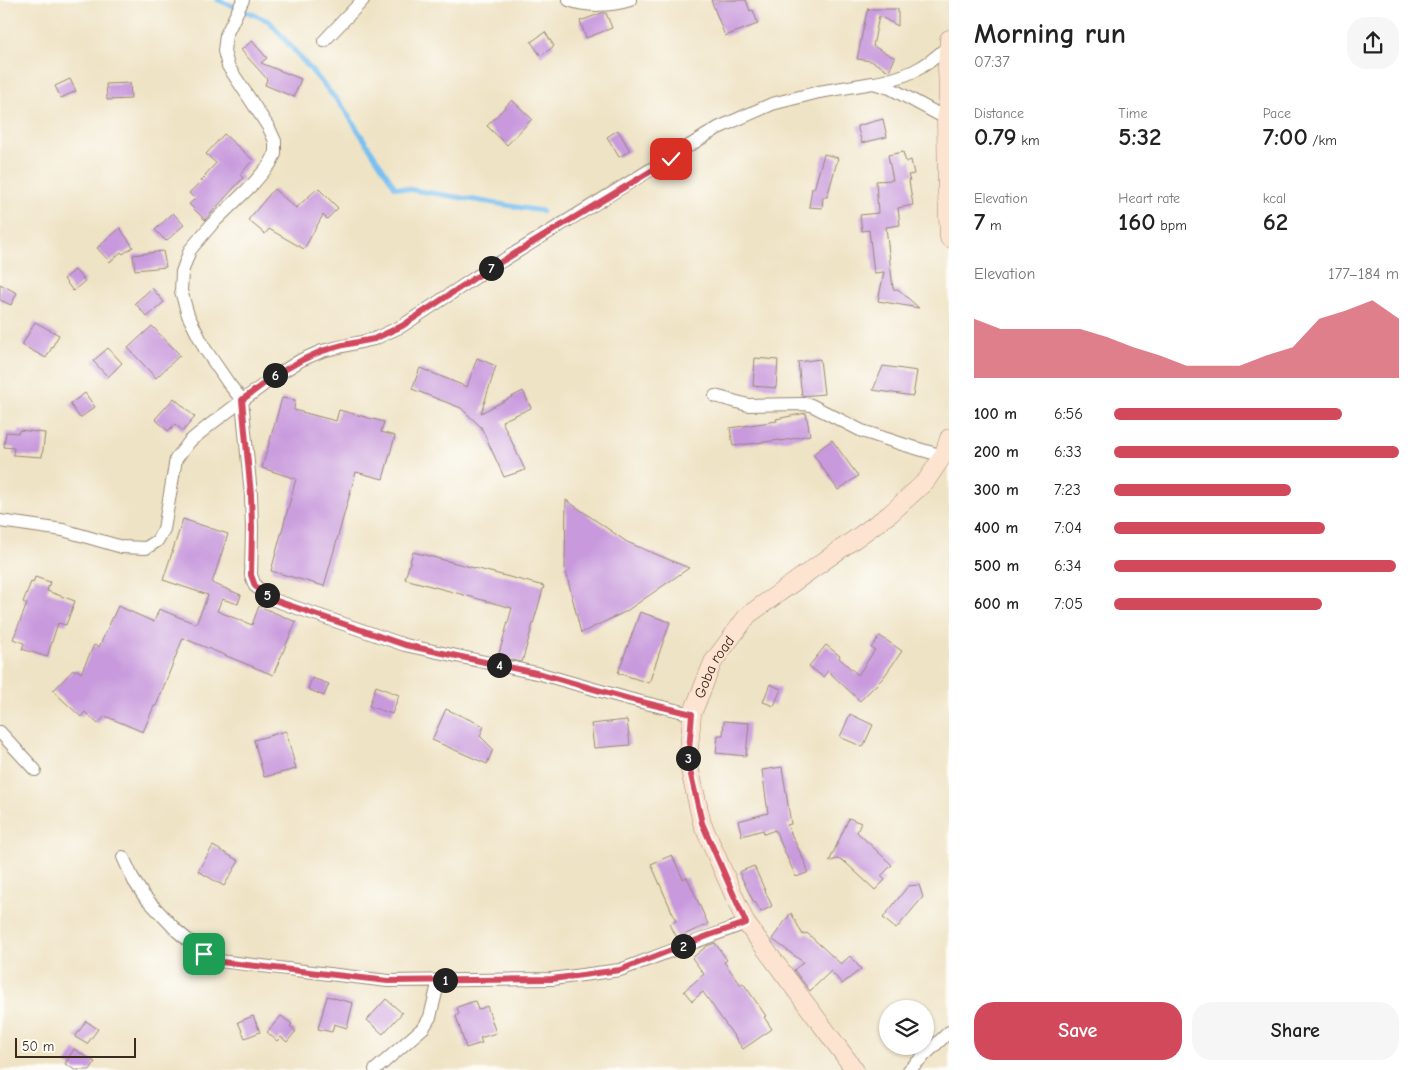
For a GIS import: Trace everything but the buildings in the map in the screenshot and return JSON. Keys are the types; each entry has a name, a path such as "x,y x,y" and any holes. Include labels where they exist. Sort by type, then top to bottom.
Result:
{"street":[{"path":"243,0 226,35 224,51 228,66 269,128 275,141 275,154 270,164 212,224 190,250 182,272 181,291 188,315 205,349 242,400 251,495 251,575 255,586 274,600 405,645 541,674 629,699 692,714"},
{"path":"324,41 363,0"},
{"path":"569,0 579,4 603,4 630,0"},
{"path":"0,521 63,530 122,547 146,548 157,541 164,529 176,459 190,442 274,376 322,351 374,339 402,326 476,277 718,128 772,104 819,92 873,84 898,78 932,62 948,43"},
{"path":"948,43 949,238"},
{"path":"873,84 890,88 948,120"},
{"path":"715,396 748,405 811,405 862,431 943,456"},
{"name":"Goba road","path":"855,1070 746,923 702,823 688,762 692,714 713,662 748,615 890,514 926,481 943,456 949,438"},
{"path":"0,732 35,770"},
{"path":"123,857 134,881 144,896 177,931 212,960 388,981 552,979 620,970 746,923"},
{"path":"375,1070 424,1027 430,1017 439,980"},
{"path":"909,1070 949,1032"}],"waterway":[{"path":"218,0 269,21 342,106 395,187 542,211"}],"route":[{"path":"204,954 212,960 221,962 388,981 552,979 620,970 746,923 702,823 688,762 692,714 629,699 541,674 405,645 274,600 255,586 251,575 251,495 242,400 274,376 302,360 322,351 374,339 402,326 476,277 671,159"}]}
